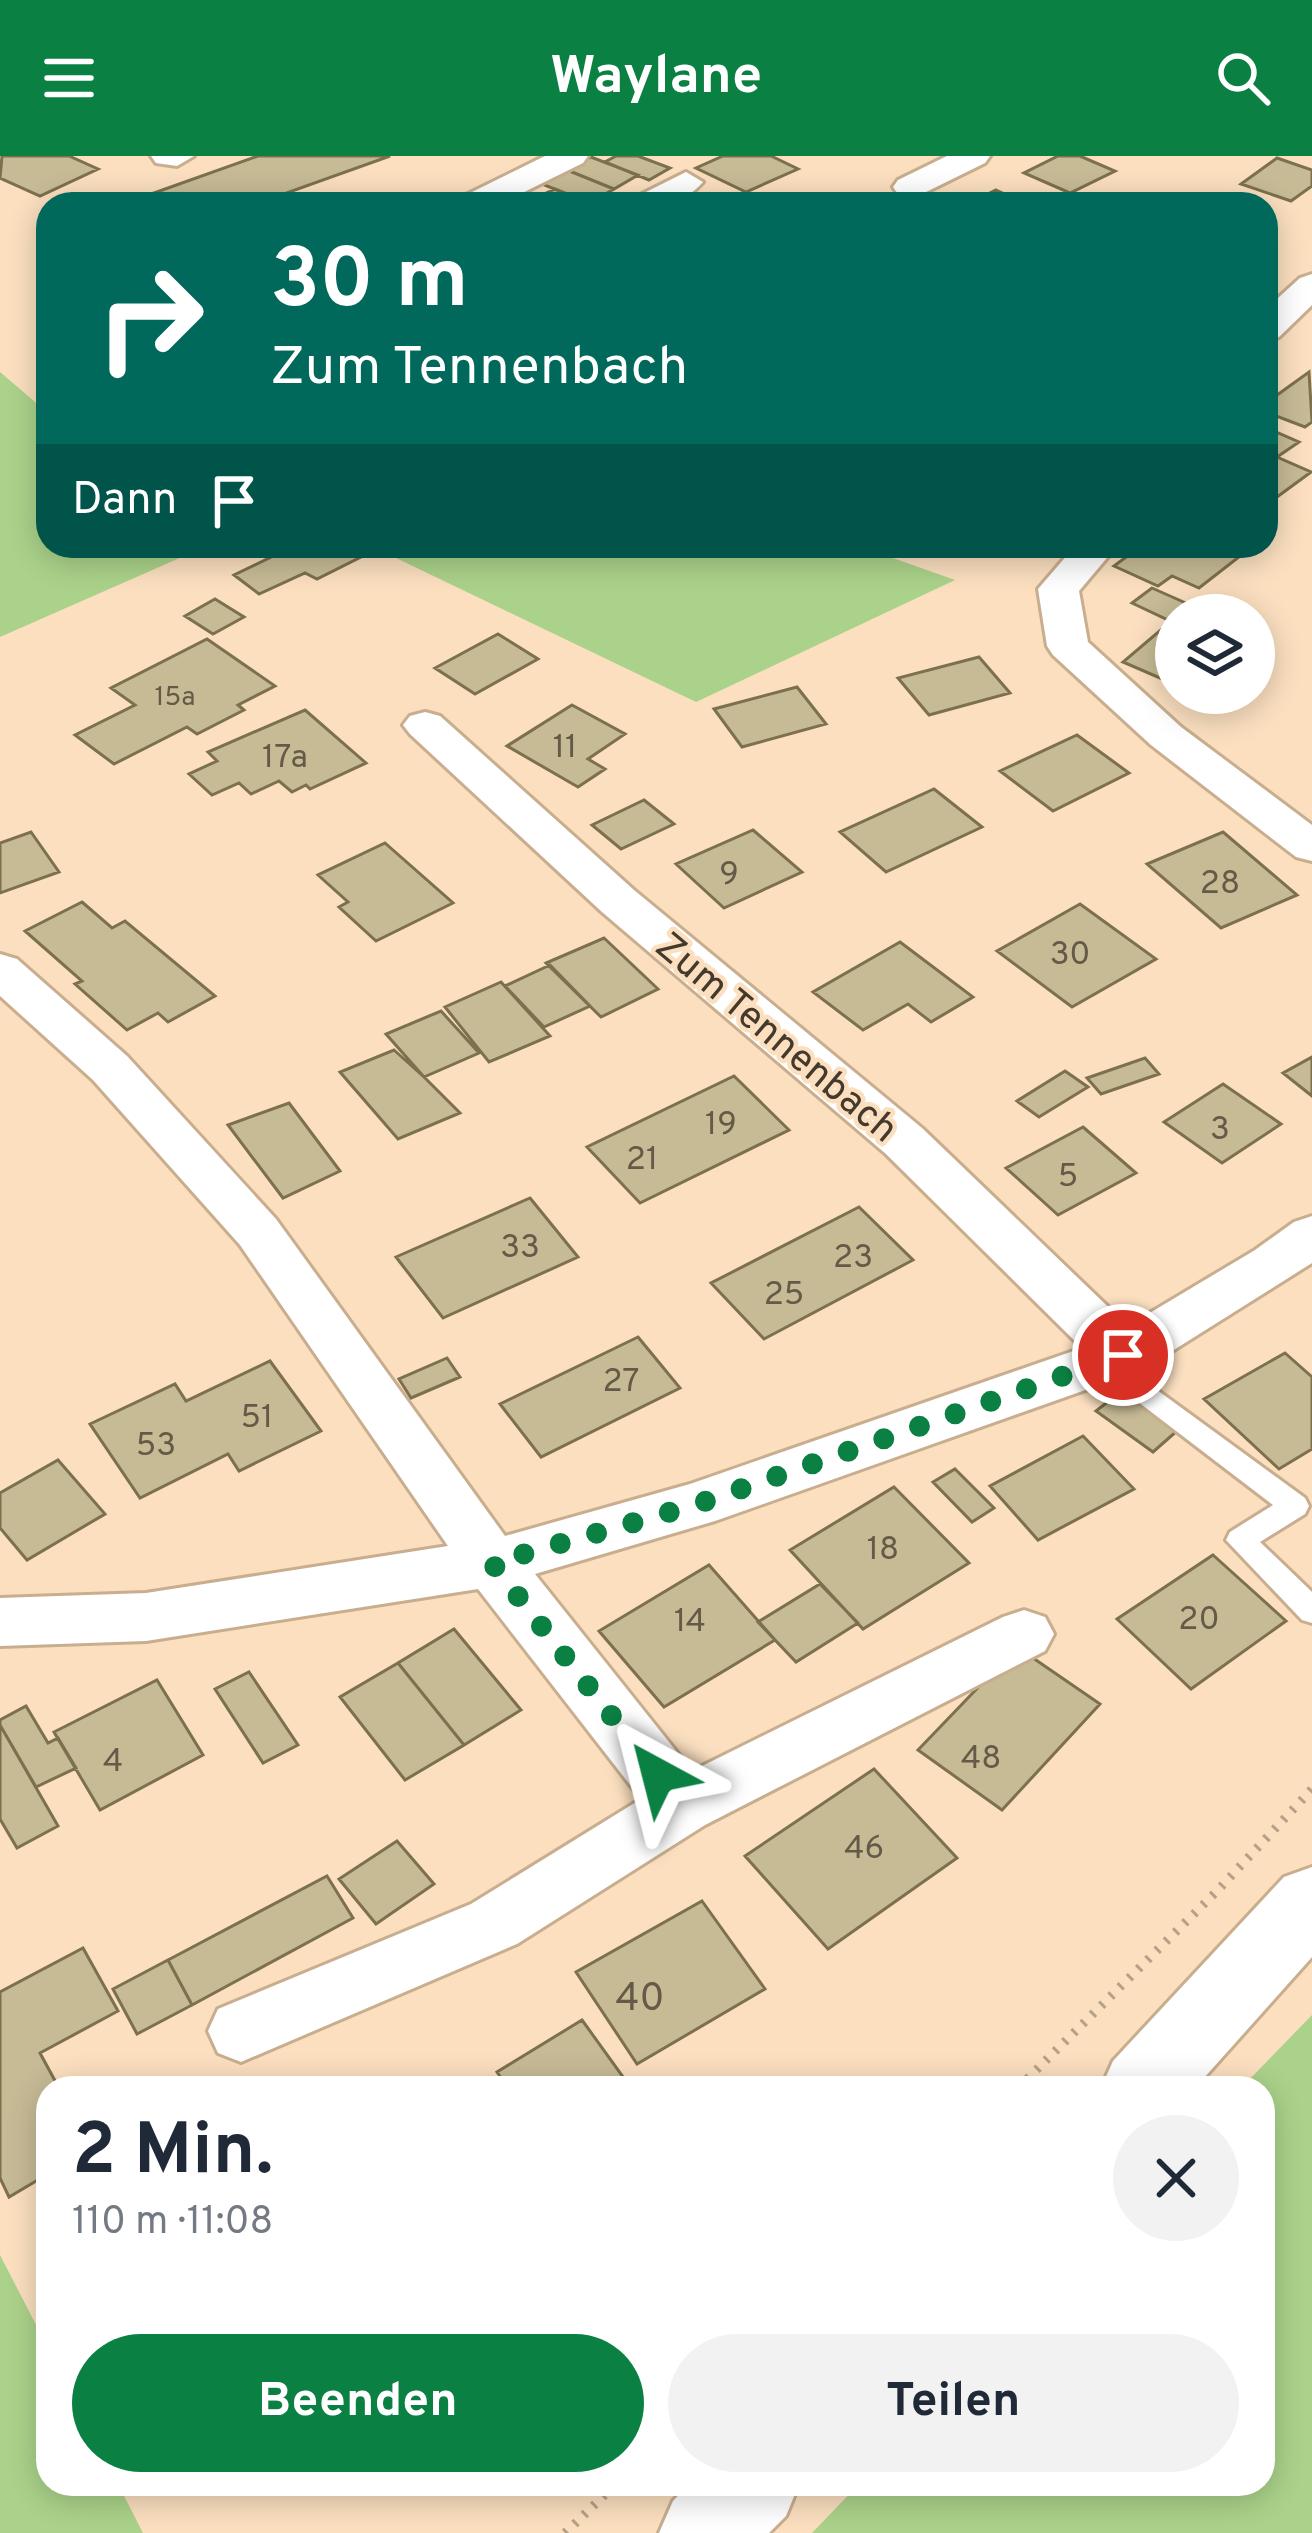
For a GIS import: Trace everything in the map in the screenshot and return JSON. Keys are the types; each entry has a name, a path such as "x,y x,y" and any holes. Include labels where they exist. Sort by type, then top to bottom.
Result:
{"main road":[{"path":"1153,2076 1312,1902"},
{"path":"704,2533 742,2496"}],"street":[{"path":"168,156 177,156"},
{"path":"498,192 571,156"},
{"path":"910,187 973,156"},
{"path":"668,192 686,182"},
{"path":"1278,317 1312,285"},
{"path":"1086,558 1058,589 1068,646 1166,736 1312,847"},
{"name":"Zum Tennenbach","path":"425,724 628,910 904,1141 1114,1358"},
{"path":"0,970 110,1068 258,1232 492,1563 683,1806"},
{"path":"0,1622 146,1618 492,1563 695,1505 1114,1358 1274,1264 1312,1235"},
{"path":"241,2031 494,1924 683,1806 1024,1634"}],"lane":[{"path":"1114,1358 1295,1506 1240,1540 1312,1611"}],"path":[{"path":"1030,2076 1218,1890 1312,1789"},
{"path":"565,2533 604,2496"}],"green space":[{"path":"0,372 36,403 36,558 180,558 0,637"},
{"path":"396,558 893,558 955,580 696,702"},
{"path":"1312,2015 1312,2533 812,2533 847,2496 1275,2496 1275,2076 1253,2076"},
{"path":"0,2255 36,2325 36,2496 124,2496 143,2533 0,2533"}],"building":[{"path":"2,156 69,156 98,169 36,194 0,178"},
{"path":"258,156 390,156 290,192 157,192"},
{"path":"616,156 638,156 670,168 649,180 605,162"},
{"path":"723,156 771,156 798,169 746,192 696,168"},
{"path":"1058,156 1080,156 1115,171 1072,192 1024,173"},
{"path":"591,157 638,175 614,189 567,170"},
{"path":"1277,158 1312,170 1312,186 1291,201 1278,197 1278,192 1241,184"},
{"path":"567,170 614,189 562,192 542,184"},
{"path":"1309,372 1312,422 1305,427 1278,417 1278,394"},
{"path":"1278,433 1299,442 1278,456"},
{"path":"1278,457 1311,472 1278,496"},
{"path":"269,558 359,558 317,579 305,573 259,594 234,575"},
{"path":"1125,558 1238,558 1199,588 1172,576 1158,586 1114,566"},
{"path":"1152,588 1166,594 1155,594 1155,614 1132,603"},
{"path":"215,599 244,617 213,634 185,616"},
{"path":"498,634 538,659 475,694 435,668"},
{"path":"1155,635 1155,676 1123,662"},
{"path":"207,639 275,686 238,705 244,710 197,734 187,727 114,764 75,735 135,705 111,688"},
{"path":"979,657 1010,693 929,715 898,678"},
{"path":"797,687 826,724 742,747 714,709"},
{"path":"572,705 625,734 588,759 605,769 578,787 507,746"},
{"path":"305,710 366,763 310,789 306,785 292,792 279,781 251,794 239,783 212,795 189,774 217,761 208,752"},
{"path":"1077,735 1129,773 1053,811 1000,771"},
{"path":"934,789 982,827 886,872 840,832"},
{"path":"644,800 674,824 621,849 592,825"},
{"path":"753,830 802,872 724,908 676,864"},
{"path":"31,832 59,872 0,893 0,843"},
{"path":"1223,832 1297,895 1221,928 1147,864"},
{"path":"385,843 453,903 376,941 339,907 348,902 318,875"},
{"path":"82,902 112,928 125,921 215,996 168,1022 158,1013 127,1030 75,984 82,981 25,931"},
{"path":"1080,904 1156,959 1072,1007 997,951"},
{"path":"604,938 658,989 601,1017 546,963"},
{"path":"900,942 973,997 931,1022 908,1004 863,1030 813,992"},
{"path":"550,965 590,1006 544,1027 505,986"},
{"path":"501,982 550,1036 489,1062 445,1007"},
{"path":"441,1011 479,1053 424,1077 386,1034"},
{"path":"394,1050 460,1113 398,1139 340,1072"},
{"path":"1312,1057 1312,1096 1283,1073"},
{"path":"1145,1058 1159,1074 1101,1094 1087,1078"},
{"path":"1065,1071 1088,1087 1039,1117 1017,1101"},
{"path":"734,1076 789,1130 640,1203 587,1147"},
{"path":"1223,1084 1281,1124 1222,1163 1164,1122"},
{"path":"289,1103 340,1171 283,1198 228,1125"},
{"path":"1083,1127 1136,1173 1058,1215 1006,1168"},
{"path":"530,1198 578,1257 443,1318 396,1257"},
{"path":"859,1207 913,1260 764,1339 711,1283"},
{"path":"638,1337 680,1388 541,1457 500,1404"},
{"path":"1285,1353 1312,1377 1312,1449 1279,1469 1204,1399"},
{"path":"447,1358 460,1377 411,1398 399,1379"},
{"path":"270,1361 321,1431 239,1471 228,1454 140,1498 90,1424 175,1384 186,1401"},
{"path":"1123,1390 1178,1430 1153,1452 1096,1411"},
{"path":"1083,1436 1134,1489 1038,1540 990,1486"},
{"path":"58,1460 105,1514 27,1560 0,1528 0,1493"},
{"path":"955,1469 994,1508 972,1522 933,1482"},
{"path":"894,1487 969,1563 863,1629 790,1550"},
{"path":"1213,1555 1286,1621 1191,1689 1117,1619"},
{"path":"709,1565 775,1640 664,1707 599,1631"},
{"path":"820,1584 858,1623 796,1662 758,1622"},
{"path":"454,1629 521,1710 464,1745 398,1663"},
{"path":"1017,1647 1100,1704 1002,1810 918,1750"},
{"path":"398,1663 464,1745 405,1780 340,1697"},
{"path":"249,1672 298,1745 263,1763 215,1689"},
{"path":"157,1680 203,1755 100,1810 54,1732"},
{"path":"26,1706 48,1743 58,1738 76,1768 36,1787 0,1725 0,1720"},
{"path":"0,1725 58,1826 17,1848 0,1819"},
{"path":"874,1769 957,1858 828,1949 745,1856"},
{"path":"397,1841 434,1884 376,1924 339,1879"},
{"path":"327,1876 353,1918 192,2005 168,1960"},
{"path":"702,1901 765,1989 637,2064 576,1972"},
{"path":"83,1948 118,2011 40,2053 52,2076 36,2076 36,2181 9,2197 0,2178 0,1992"},
{"path":"168,1960 192,2005 137,2034 113,1989"},
{"path":"582,2020 622,2076 500,2076 497,2072"}],"route":[{"path":"658,1775 492,1563 695,1505 1123,1355"}]}
